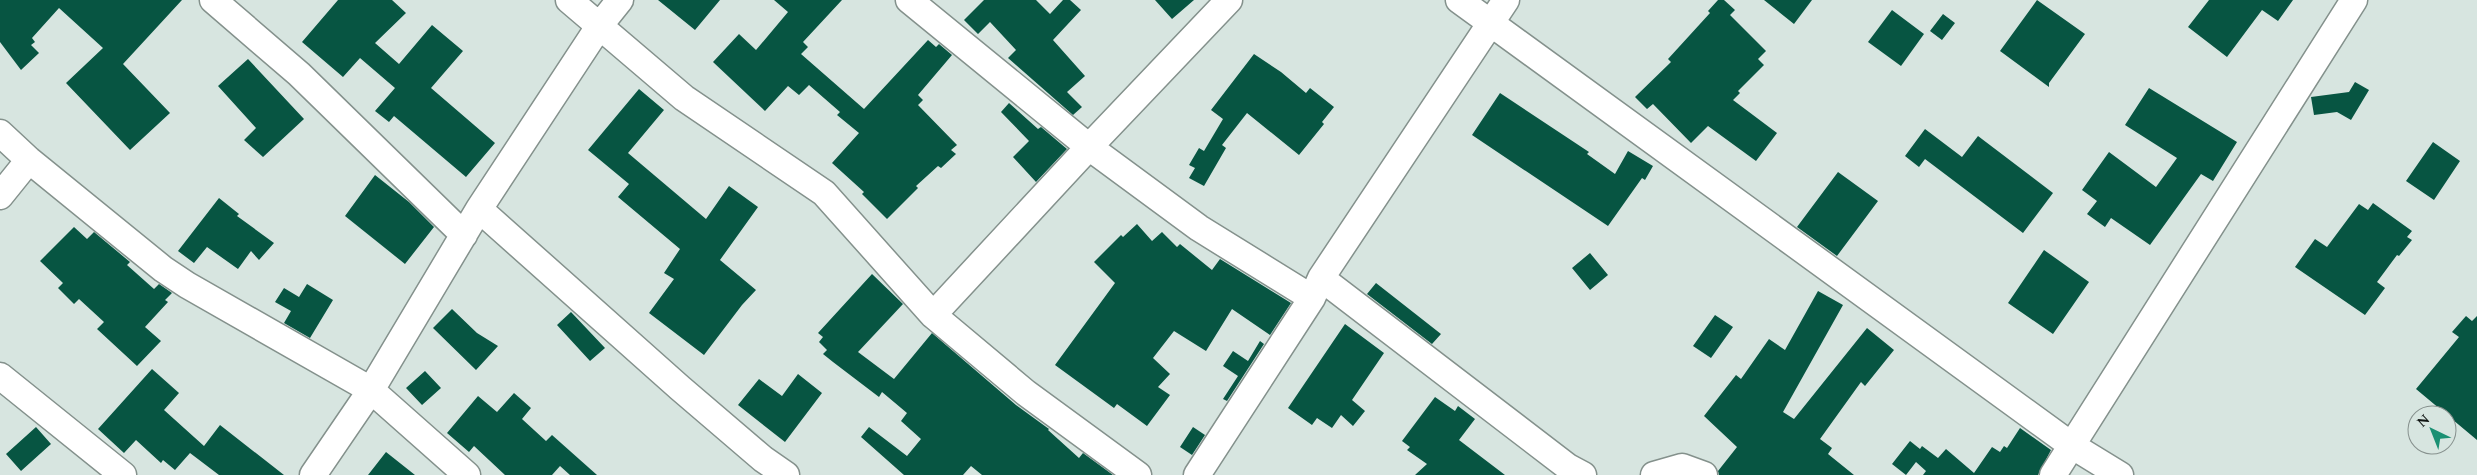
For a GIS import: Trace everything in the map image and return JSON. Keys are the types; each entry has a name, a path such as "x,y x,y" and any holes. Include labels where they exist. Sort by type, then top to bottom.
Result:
{"street":[{"path":"213,0 299,74 464,235"},
{"path":"569,0 684,98 824,193 933,316 1026,393 1138,475"},
{"path":"312,475 371,390 479,209 600,25 620,0"},
{"path":"909,0 1089,147 1199,228 1317,288 1568,467 1583,475"},
{"path":"933,316 1089,147 1229,0"},
{"path":"1459,0 1491,21 2071,446 2120,475"},
{"path":"1197,475 1506,0"},
{"path":"2053,475 2354,0"},
{"path":"0,133 29,160 164,269 187,285 371,390 467,475"},
{"path":"0,196 29,160"},
{"path":"479,209 758,467 786,475"},
{"path":"0,376 123,475"},
{"path":"1654,475 1682,467 1704,475"}],"building":[{"path":"0,0 182,0 123,64 170,113 130,150 66,83 103,48 59,8 32,38 35,42 31,45 39,53 21,70 0,42"},
{"path":"338,0 392,0 406,13 375,43 399,64 432,25 463,51 431,88 495,143 466,177 394,116 389,122 375,111 395,88 360,58 343,77 302,42"},
{"path":"658,0 720,0 695,30"},
{"path":"774,0 842,0 803,42 808,47 801,54 864,109 928,40 936,47 939,44 952,55 918,95 923,100 918,105 957,145 951,150 956,154 941,168 938,166 916,186 918,188 887,219 862,194 864,192 832,163 859,133 837,115 840,112 809,85 799,95 788,86 765,111 713,62 739,34 756,50 788,12"},
{"path":"984,0 1036,0 1050,14 1063,0 1070,0 1081,10 1053,40 1085,76 1067,92 1082,107 1073,115 1008,58 1016,50 990,22 978,34 964,20"},
{"path":"1155,0 1194,0 1172,19"},
{"path":"1718,0 1724,0 1735,10 1730,15 1766,51 1758,59 1764,65 1738,91 1740,93 1733,100 1777,133 1756,161 1708,126 1691,143 1653,104 1647,109 1635,97 1671,62 1668,59 1710,13 1708,11"},
{"path":"1764,0 1812,0 1794,24"},
{"path":"2037,0 2085,34 2049,83 2049,87 2000,51"},
{"path":"2209,0 2293,0 2278,21 2262,10 2227,57 2188,27"},
{"path":"1892,10 1924,34 1901,66 1868,42"},
{"path":"1943,14 1955,23 1942,40 1930,31"},
{"path":"1254,54 1281,72 1306,93 1310,88 1334,107 1322,122 1324,124 1299,155 1247,113 1222,145 1226,148 1204,186 1189,178 1195,168 1189,165 1199,148 1204,151 1223,119 1211,110"},
{"path":"248,59 304,119 263,157 244,140 256,128 218,86"},
{"path":"2355,82 2369,90 2351,120 2337,112 2314,115 2311,97 2349,92"},
{"path":"2149,88 2237,142 2213,181 2201,174 2150,245 2111,218 2105,227 2087,214 2097,201 2082,190 2109,152 2156,187 2177,158 2125,125"},
{"path":"639,89 664,110 628,153 706,219 729,186 758,207 720,260 756,290 742,305 704,355 649,313 674,279 664,273 680,249 618,197 629,184 588,150"},
{"path":"1500,93 1589,152 1587,154 1615,174 1628,151 1653,166 1645,180 1642,178 1608,226 1472,135"},
{"path":"1009,103 1038,129 1041,127 1067,149 1036,182 1013,157 1029,141 1001,112"},
{"path":"1925,129 1962,157 1978,136 2053,193 2023,233 1925,159 1919,167 1905,156"},
{"path":"2433,142 2460,161 2434,200 2406,181"},
{"path":"1838,172 1878,201 1837,256 1797,227"},
{"path":"375,175 409,202 434,227 405,264 345,216"},
{"path":"219,198 239,214 237,216 274,243 259,260 251,251 238,269 207,247 194,263 178,251"},
{"path":"2373,203 2412,231 2407,237 2412,240 2399,256 2397,255 2377,282 2385,288 2365,315 2295,267 2315,239 2327,247 2359,204 2368,210"},
{"path":"1137,224 1152,241 1162,232 1177,247 1180,244 1212,270 1220,259 1291,303 1270,335 1232,309 1206,351 1174,331 1153,358 1170,374 1158,387 1170,395 1147,426 1117,404 1114,408 1055,365 1115,283 1094,262 1121,235 1123,237"},
{"path":"74,227 87,239 94,232 130,262 127,265 154,289 159,284 172,293 165,300 168,302 145,327 161,341 137,366 97,329 104,322 79,299 74,304 58,288 63,283 40,261"},
{"path":"2044,250 2089,282 2053,334 2008,303"},
{"path":"1590,253 1608,275 1590,290 1572,268"},
{"path":"872,274 903,304 858,352 894,379 932,333 1016,405 1049,429 1079,458 1083,453 1113,475 982,475 971,466 963,475 904,475 861,437 869,427 907,456 921,439 901,421 907,413 882,392 879,397 823,354 827,350 819,342 823,337 818,333"},
{"path":"1376,283 1441,334 1432,344 1367,294"},
{"path":"307,284 333,300 310,338 284,323 291,311 275,302 284,288 299,297"},
{"path":"1818,291 1843,305 1783,412 1794,419 1867,328 1894,350 1865,386 1861,382 1820,439 1832,448 1828,454 1854,475 1719,475 1718,471 1737,447 1704,416 1736,375 1741,379 1769,339 1785,350"},
{"path":"452,309 477,333 498,346 476,370 433,328"},
{"path":"571,312 605,348 590,361 557,325"},
{"path":"1715,315 1733,327 1711,358 1693,346"},
{"path":"2466,316 2472,321 2477,316 2477,440 2457,423 2457,405 2435,405 2416,389 2459,337 2452,332"},
{"path":"1345,324 1384,353 1352,400 1365,411 1353,426 1341,415 1332,428 1317,418 1312,425 1288,408"},
{"path":"1260,341 1264,344 1227,401 1223,399 1238,376 1223,366 1233,351 1248,361"},
{"path":"152,369 179,393 164,410 204,446 220,425 284,475 219,475 190,453 175,470 163,460 161,463 136,440 124,453 98,429"},
{"path":"425,371 441,388 422,405 406,388"},
{"path":"798,374 822,393 785,442 738,405 759,379 782,396"},
{"path":"514,393 531,408 522,419 546,441 552,435 597,475 570,475 560,466 552,475 505,475 474,446 469,452 447,433 478,396 497,412"},
{"path":"1435,397 1455,411 1458,406 1475,419 1459,440 1505,475 1415,475 1427,464 1407,450 1410,447 1402,441"},
{"path":"36,427 51,444 21,471 6,454"},
{"path":"1193,427 1205,435 1192,455 1180,447"},
{"path":"2020,428 2051,450 2038,475 1923,475 1926,471 1916,462 1906,475 1892,464 1910,441 1920,449 1922,446 1938,458 1946,449 1974,473 1992,447 2000,452 2004,446 2007,448"},
{"path":"386,452 415,475 368,475"}]}
